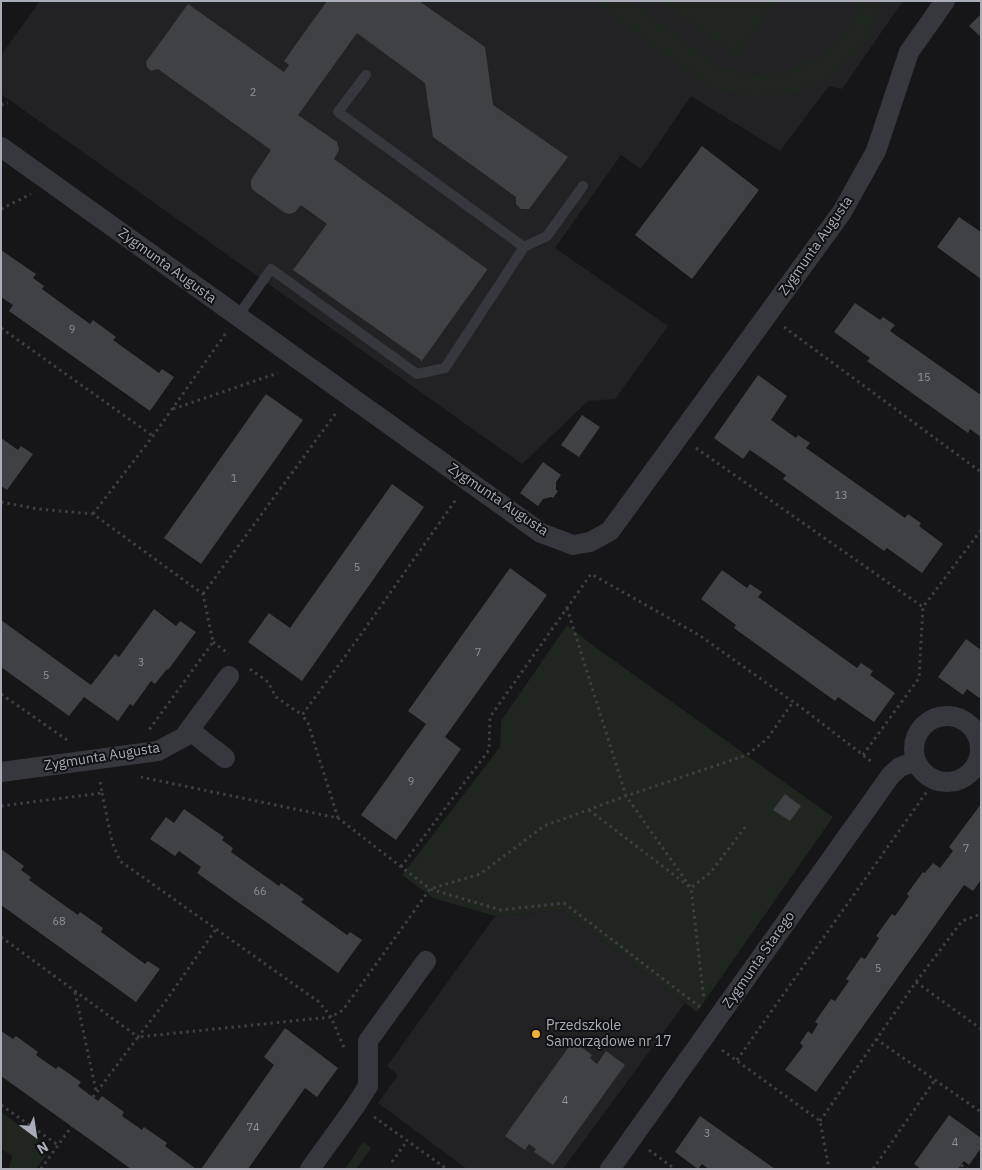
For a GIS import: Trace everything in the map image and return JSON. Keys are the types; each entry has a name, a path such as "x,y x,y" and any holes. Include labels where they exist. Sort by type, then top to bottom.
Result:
{"street":[{"name":"Zygmunta Augusta","path":"1,148 541,533 573,544 590,542 610,531 842,212 876,151 909,52 945,1"},
{"name":"Zygmunta Augusta","path":"1,772 158,751 184,737 231,666"},
{"path":"189,730 225,758"},
{"name":"Zygmunta Starego","path":"610,1169 891,775 900,767 916,761"},
{"path":"310,1169 368,1086 368,1042 426,961"}],"lane":[{"path":"366,75 338,112 524,247"},
{"path":"238,316 271,269 417,374 445,368 524,247 547,236 583,186"}],"path":[{"path":"1,105 8,103"},
{"path":"1,209 38,191"},
{"path":"767,314 981,472"},
{"path":"93,514 153,436 238,316"},
{"path":"1,328 153,436"},
{"path":"172,409 278,373"},
{"path":"203,594 349,396"},
{"path":"679,436 923,607"},
{"path":"302,715 363,632 468,481"},
{"path":"1,502 38,509 93,514 203,594 213,642 231,666"},
{"path":"863,755 919,678 923,607 981,530"},
{"path":"401,867 489,750 490,717 591,574 698,635 793,702 878,766"},
{"path":"134,776 338,818 430,889 501,910 564,903 705,1010 690,888 626,796 567,608"},
{"path":"147,733 213,642"},
{"path":"246,667 268,682 276,697 302,715 308,723 338,818"},
{"path":"1,694 74,745"},
{"path":"1,937 138,1037 331,1017 343,1010 430,889 480,874 544,826 588,809 748,755 767,739 793,702"},
{"path":"96,760 112,842 120,861 319,1002 331,1017 347,1054"},
{"path":"737,1060 928,790"},
{"path":"1,806 102,793"},
{"path":"588,809 690,888"},
{"path":"690,888 711,872 746,826"},
{"path":"820,1121 916,982 962,921 981,914"},
{"path":"93,1097 165,1002 216,929"},
{"path":"916,982 981,1029"},
{"path":"75,992 97,1092"},
{"path":"704,1037 820,1121 829,1169"},
{"path":"876,1039 981,1112"},
{"path":"873,1169 935,1080"},
{"path":"1,1105 58,1146"},
{"path":"356,1105 447,1169"},
{"path":"42,1169 72,1126"},
{"path":"632,1138 674,1169"},
{"path":"392,1162 407,1140"},
{"path":"961,1165 967,1169"}],"shaded area":[{"path":"40,1 903,1 842,89 829,86 780,151 691,96 641,169 621,155 555,248 668,326 615,399 588,401 522,464 1,94 1,55"},
{"path":"593,1 630,1 719,67 753,75 787,72 818,58 844,34 860,1 882,1 881,11 861,48 831,77 792,94 751,97 710,87"},
{"path":"660,1 777,1 736,57"},
{"path":"567,625 833,817 697,1012 562,910 495,916 433,898 402,875 500,747 501,721"},
{"name":"Przedszkole Samorządowe nr 17","path":"562,910 685,1003 563,1169 467,1169 378,1103 398,1075 387,1066 495,916"},
{"path":"1,1112 48,1146 46,1155 36,1169 9,1169 12,1156 1,1149"},
{"path":"363,1142 371,1148 356,1169 345,1169"}],"building":[{"path":"327,1 419,1 485,47 493,105 568,157 529,209 521,209 516,204 516,197 433,137 425,83 357,33 298,115 337,142 339,150 334,159 487,269 421,362 421,360 293,270 327,224 301,205 295,212 285,213 253,190 251,180 271,150 158,69 151,71 147,67 146,62 188,4 284,72 289,65 284,61"},
{"path":"981,14 981,37 969,26"},
{"path":"702,146 759,190 692,279 635,235"},
{"path":"959,217 981,232 981,279 937,247"},
{"path":"1,250 36,274 33,278 44,286 42,289 90,324 93,320 116,337 113,340 159,373 162,369 174,377 150,411 9,311 13,305 1,297"},
{"path":"855,303 880,320 883,317 895,325 890,331 981,395 981,437 970,429 968,433 867,361 870,358 834,332"},
{"path":"758,375 787,396 771,420 796,438 798,435 810,443 806,448 905,518 908,514 921,523 919,526 943,544 922,573 887,548 884,551 783,479 786,475 750,450 743,459 714,438"},
{"path":"266,394 303,420 201,564 164,538"},
{"path":"582,415 600,427 579,457 561,445"},
{"path":"1,438 18,450 21,446 33,454 7,490 1,486"},
{"path":"543,462 561,475 556,482 556,490 558,491 553,498 543,499 538,506 520,493"},
{"path":"392,484 424,507 302,681 248,642 269,613 290,628"},
{"path":"510,568 547,595 445,737 461,749 396,840 361,815 426,724 408,711"},
{"path":"722,570 747,588 750,584 762,592 758,597 857,668 861,663 873,671 870,675 895,693 874,722 838,697 835,701 734,628 736,625 701,599"},
{"path":"154,609 176,626 180,621 196,632 168,670 155,684 151,681 133,706 130,704 118,721 84,697 69,716 1,667 1,620 91,685 115,654 119,657"},
{"path":"966,639 981,650 981,699 967,689 963,695 938,677"},
{"path":"785,794 801,806 790,821 773,810"},
{"path":"981,804 981,880 973,891 964,885 816,1092 785,1070 803,1046 800,1043 808,1031 812,1034 818,1024 815,1022 831,999 835,1001 849,981 846,979 861,957 865,959 879,938 876,936 892,914 895,916 909,896 907,894 923,872 925,873 933,863 940,868 953,851 949,847"},
{"path":"184,809 224,837 222,840 233,848 231,852 279,886 281,883 304,899 301,902 347,935 350,932 362,940 338,973 197,873 201,867 179,851 175,856 150,839 166,817 174,823"},
{"path":"1,849 24,866 21,870 31,877 29,880 78,915 80,912 103,928 101,932 145,964 148,961 160,969 136,1002 1,905"},
{"path":"285,1028 338,1068 317,1097 305,1088 248,1169 201,1169 274,1065 264,1057"},
{"path":"1,1031 13,1039 16,1036 38,1052 36,1055 56,1069 58,1066 81,1082 78,1086 98,1101 102,1096 124,1112 122,1116 142,1130 144,1127 167,1143 165,1146 196,1169 131,1169 1,1076"},
{"path":"573,1041 592,1055 590,1058 597,1064 606,1051 625,1065 553,1165 534,1152 536,1149 529,1144 525,1150 505,1136"},
{"path":"949,1115 981,1138 981,1148 969,1165 964,1161 958,1169 921,1169 914,1164"},
{"path":"700,1116 775,1169 709,1169 702,1164 698,1169 675,1152"}],"place":[{"name":"Przedszkole Samorządowe nr 17","path":"536,1034"}]}
